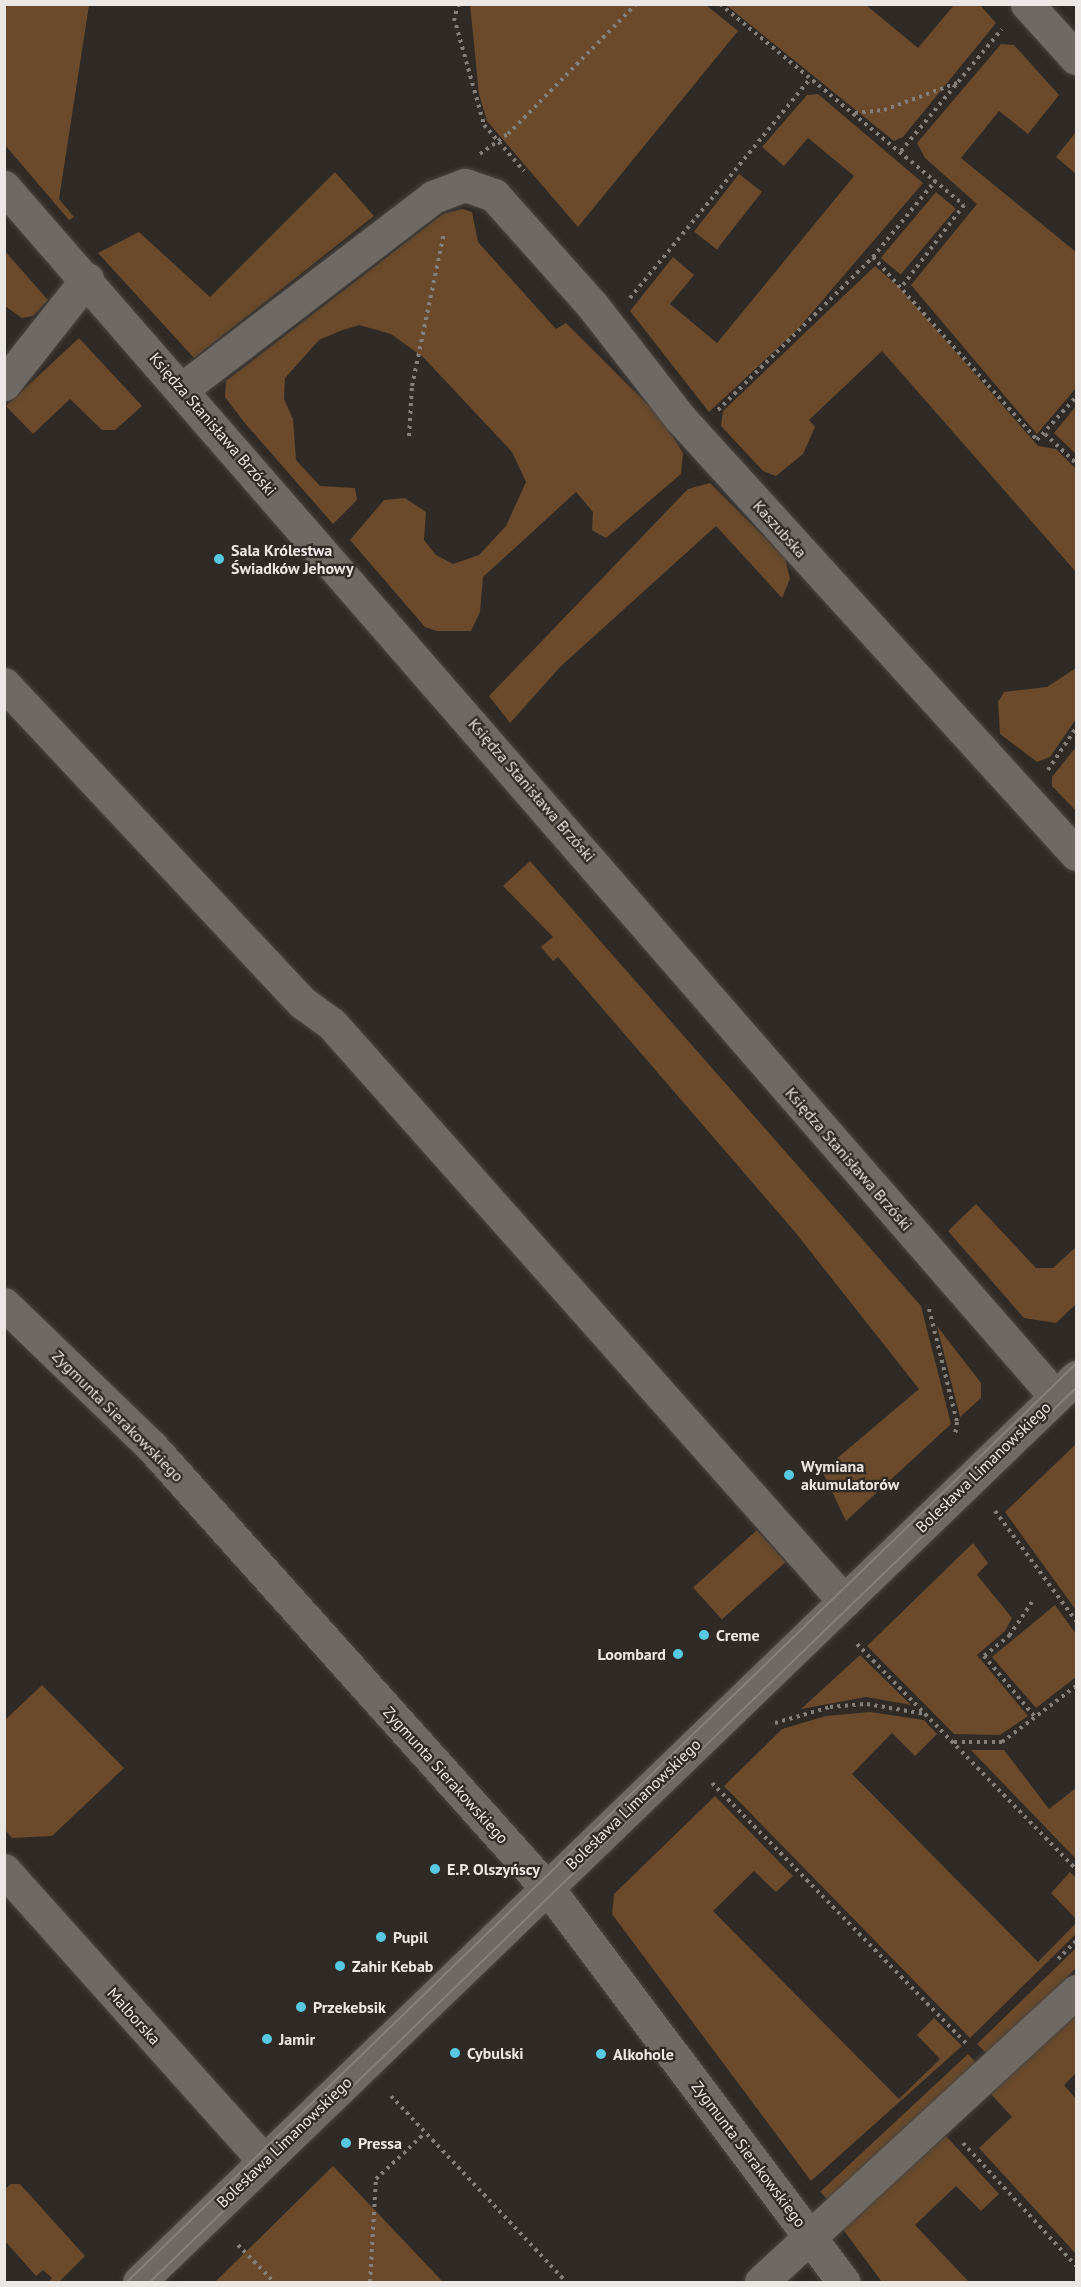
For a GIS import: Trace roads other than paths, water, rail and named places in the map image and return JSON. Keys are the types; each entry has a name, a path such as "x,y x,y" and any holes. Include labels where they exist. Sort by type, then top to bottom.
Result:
{"street":[{"path":"1017,14 1077,58"},
{"name":"Kaszubska","path":"182,389 433,197 465,185 494,195 608,326 694,433 1077,854"},
{"name":"Księdza Stanisława Brzóski","path":"4,187 1066,1387"},
{"path":"4,384 87,279"},
{"path":"4,684 303,1003 331,1023 844,1601"},
{"name":"Zygmunta Sierakowskiego","path":"4,1304 152,1447 547,1888 844,2283"},
{"name":"Bolesława Limanowskiego","path":"139,2283 1066,1387"},
{"name":"Malborska","path":"4,1870 264,2161"},
{"path":"761,2283 942,2120 1077,1991"}],"tram line":[{"path":"127,2282 1076,1364"},
{"path":"150,2282 1076,1388"}],"place":[{"name":"Sala Królestwa Świadków Jehowy","path":"219,559"},
{"name":"Wymiana akumulatorów","path":"789,1475"},
{"name":"Creme","path":"704,1635"},
{"name":"Loombard","path":"678,1654"},
{"name":"E.P. Olszyńscy","path":"435,1869"},
{"name":"Pupil","path":"381,1937"},
{"name":"Zahir Kebab","path":"340,1966"},
{"name":"Przekebsik","path":"301,2007"},
{"name":"Jamir","path":"267,2039"},
{"name":"Cybulski","path":"455,2053"},
{"name":"Alkohole","path":"601,2054"},
{"name":"Pressa","path":"346,2143"}]}
